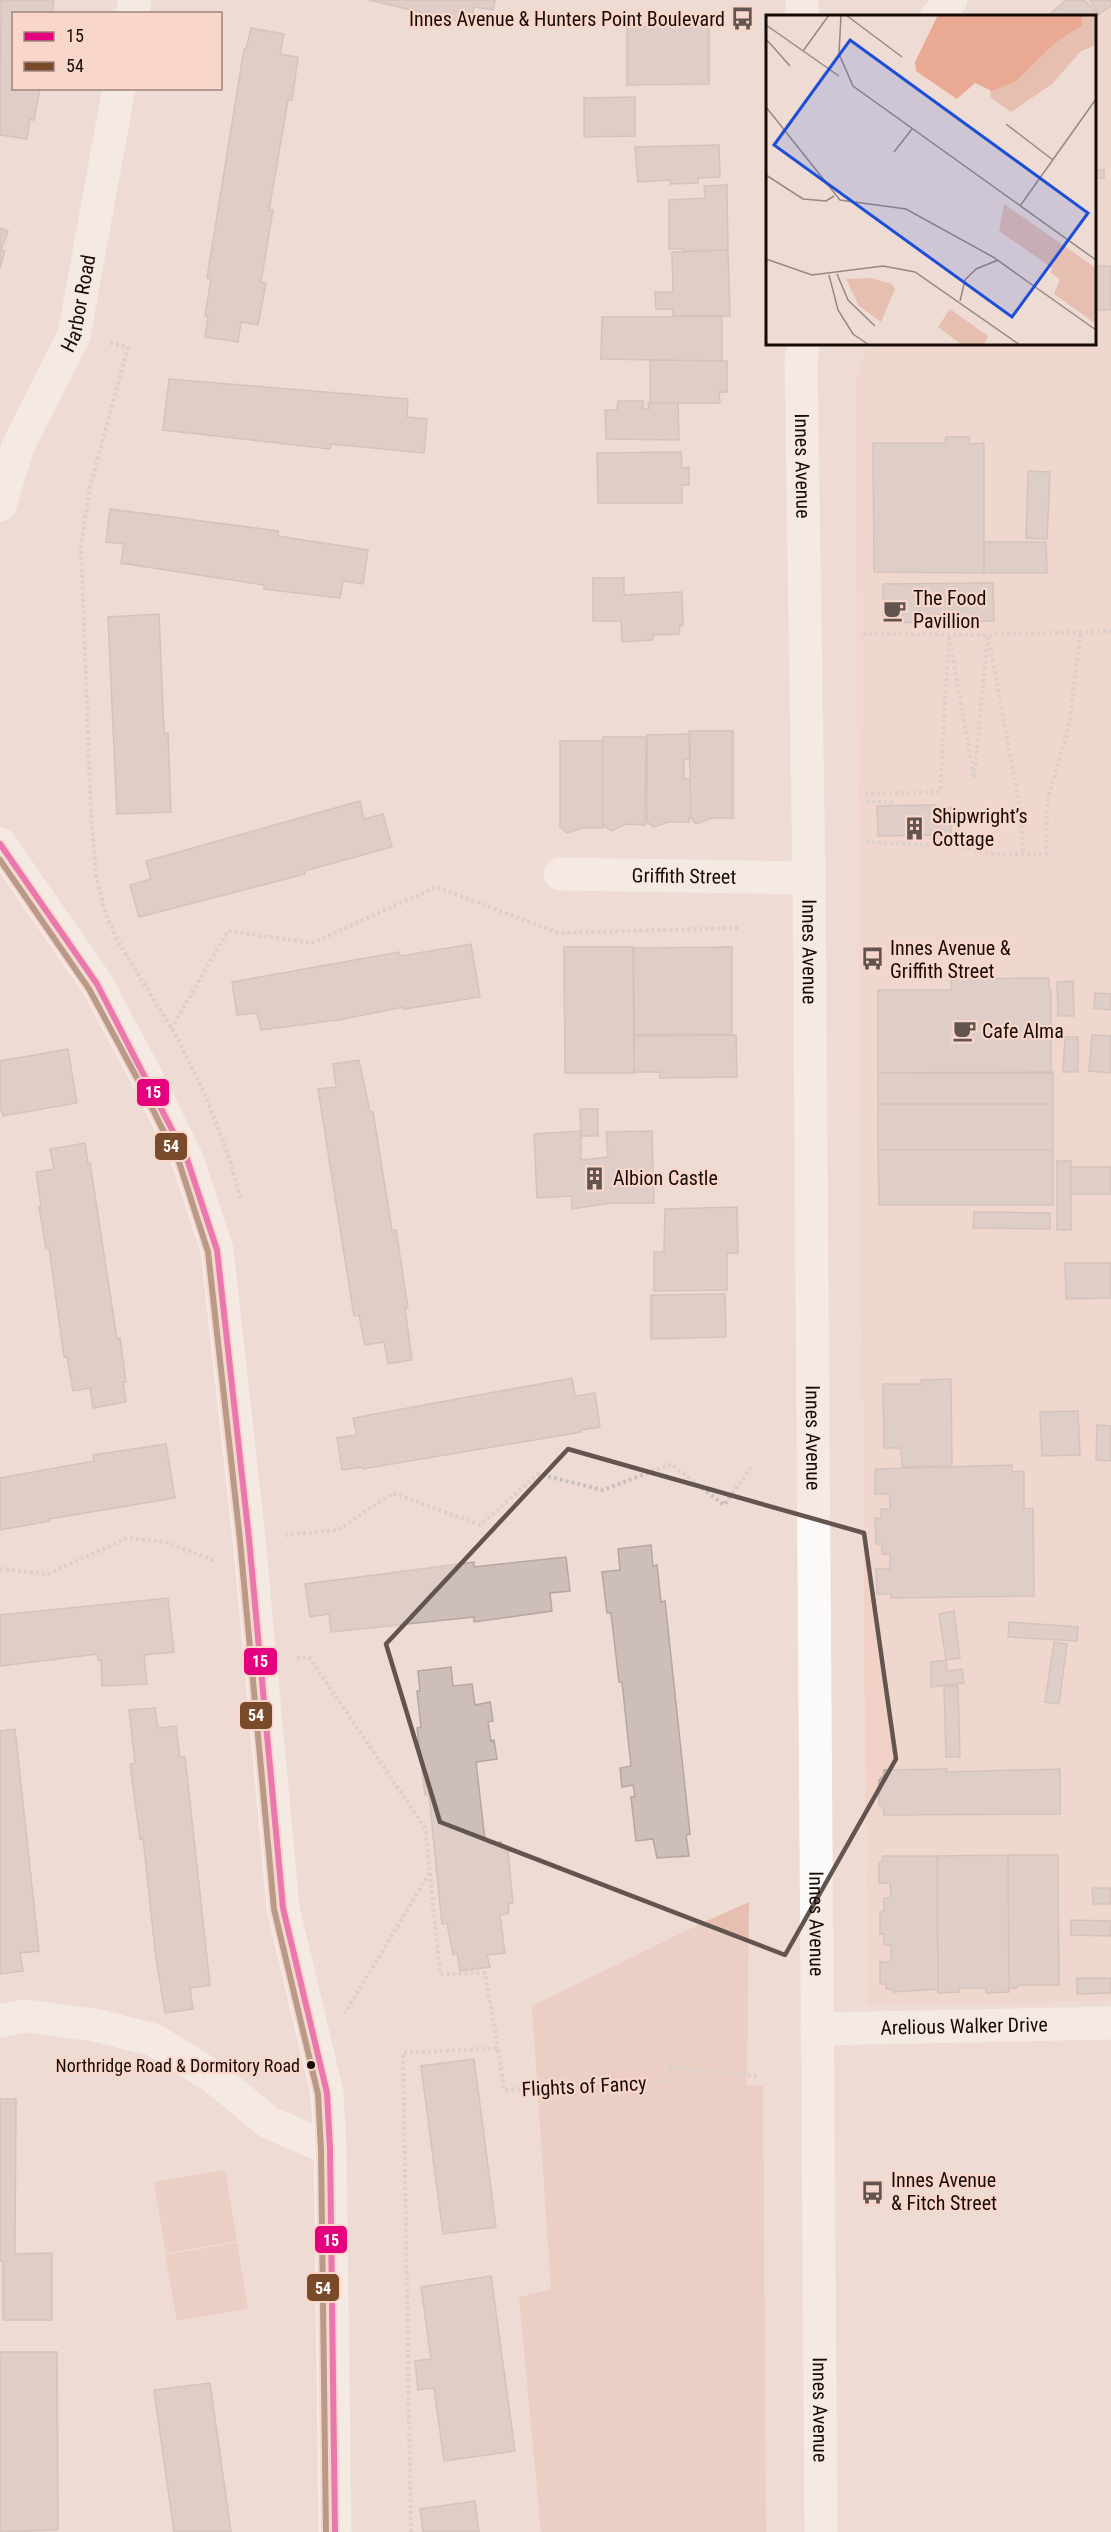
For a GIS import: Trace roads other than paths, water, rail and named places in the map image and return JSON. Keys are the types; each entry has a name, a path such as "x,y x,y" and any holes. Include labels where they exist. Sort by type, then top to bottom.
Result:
{"street":[{"path":"938,15 951,0"},
{"name":"Harbor Road","path":"0,506 18,446 74,335 119,90"},
{"name":"Innes Avenue","path":"803,345 801,362 809,878 821,2532"},
{"path":"0,844 97,984 187,1159 217,1250 234,1422 249,1539 283,1908 327,2093 330,2149 335,2532"},
{"name":"Griffith Street","path":"560,874 809,878"},
{"path":"0,2022 25,2016 95,2025 154,2040 215,2078 268,2122 330,2149"},
{"name":"Arelious Walker Drive","path":"817,2029 1111,2023"}],"place":[{"name":"Innes Avenue & Hunters Point Boulevard","path":"743,19"},
{"name":"The Food Pavillion","path":"895,610"},
{"name":"Shipwright’s Cottage","path":"914,828"},
{"name":"Innes Avenue & Griffith Street","path":"872,959"},
{"name":"Cafe Alma","path":"964,1031"},
{"name":"Albion Castle","path":"595,1178"},
{"name":"Northridge Road & Dormitory Road","path":"311,2065"},
{"name":"Innes Avenue & Fitch Street","path":"873,2192"}]}
